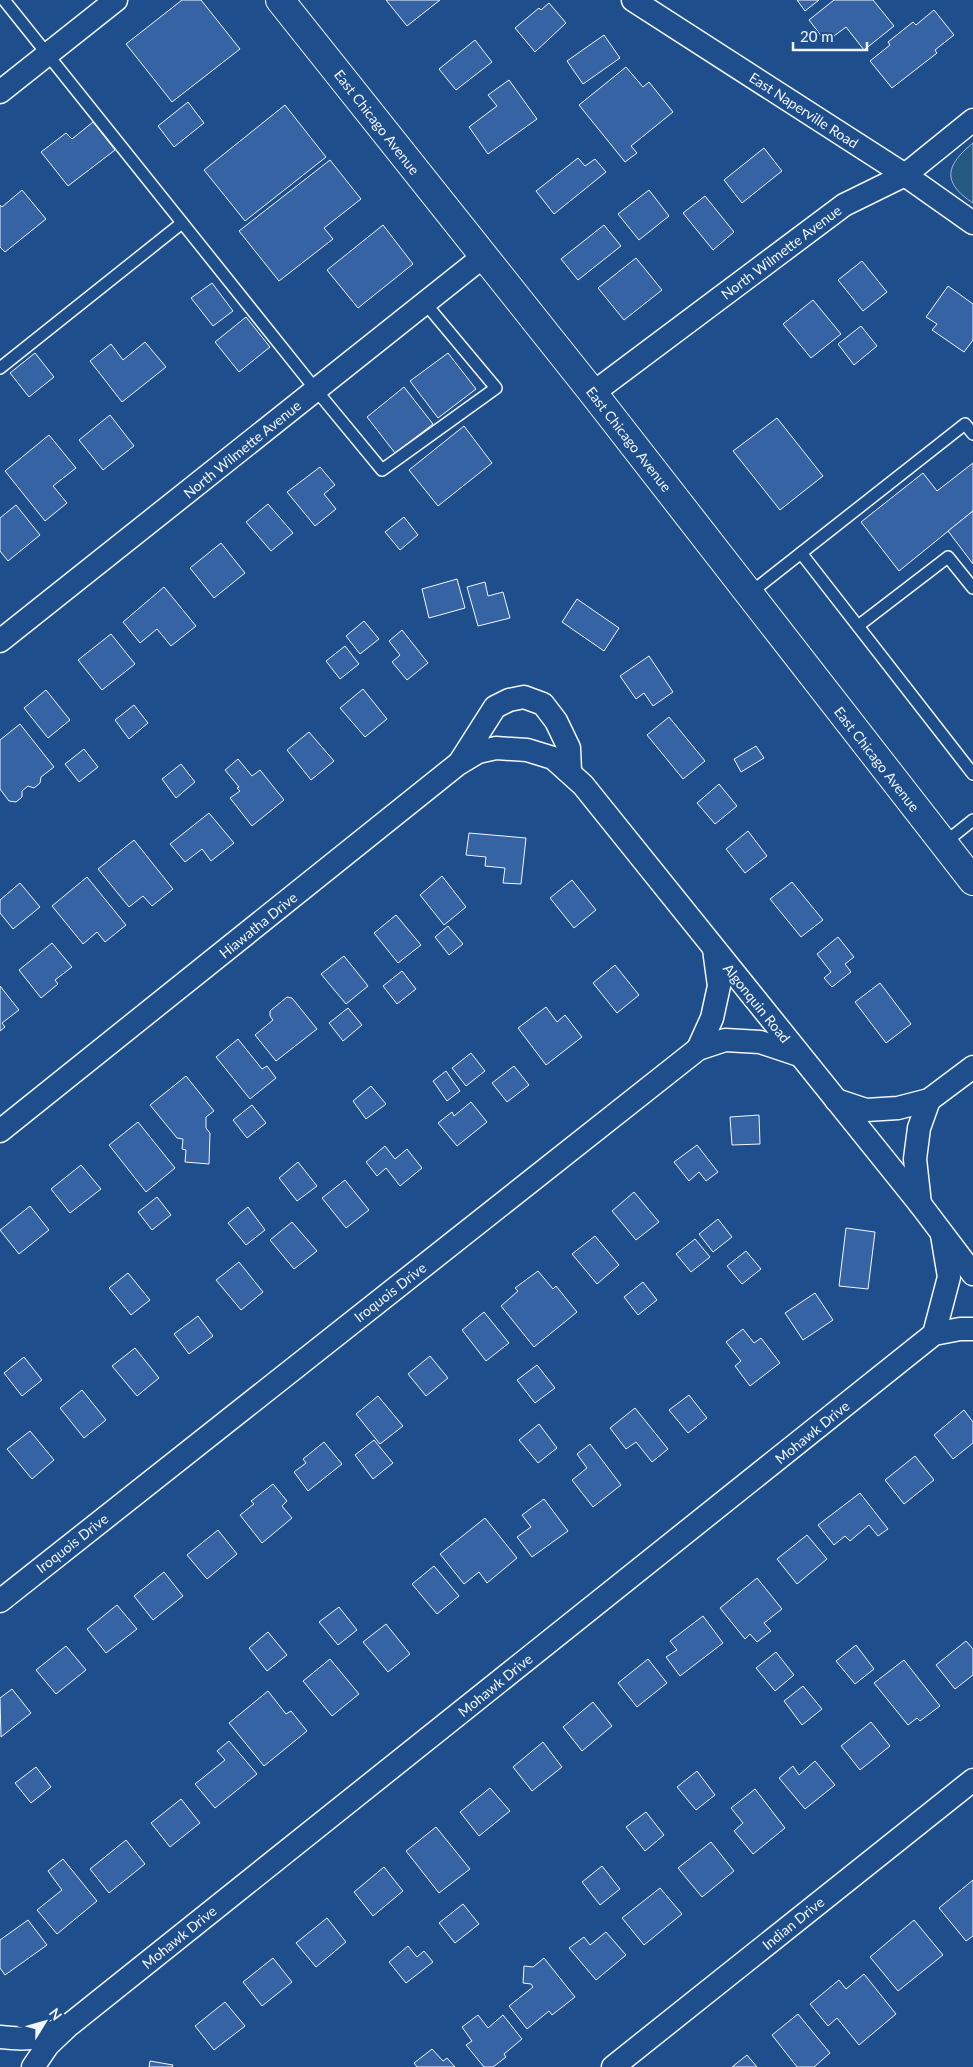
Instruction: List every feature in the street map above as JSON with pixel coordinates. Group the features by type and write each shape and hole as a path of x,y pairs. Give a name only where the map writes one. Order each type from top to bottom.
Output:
{"main road":[{"name":"East Chicago Avenue","path":"280,0 594,393 973,881"}],"street":[{"path":"0,92 116,0"},
{"name":"East Naperville Road","path":"633,0 905,176 973,223"},
{"name":"North Wilmette Avenue","path":"594,393 844,205 905,176 973,120"},
{"name":"North Wilmette Avenue","path":"0,642 484,256"},
{"path":"458,764 495,707 509,700 524,697 542,704 556,721 569,748 570,771"},
{"name":"Hiawatha Drive","path":"0,1131 458,764 478,752 496,748 527,750"},
{"name":"Algonquin Road","path":"527,750 553,758 570,771 583,785 920,1204 973,1274"},
{"path":"698,1049 712,1018 719,986 714,949"},
{"name":"Iroquois Drive","path":"0,1600 698,1049 725,1040 760,1042 799,1055"},
{"path":"836,1100 866,1110 898,1108 929,1100 973,1066"},
{"path":"920,1204 915,1159 919,1128 929,1100"},
{"path":"934,1334 949,1276 942,1233"},
{"name":"Mohawk Drive","path":"33,2067 48,2045 68,2026 934,1334 960,1329 973,1329"},
{"name":"Indian Drive","path":"613,2067 973,1780"},
{"path":"0,2036 16,2039 43,2037 68,2026"}],"lane":[{"path":"4,0 382,470 496,388 425,303"},
{"path":"0,368 182,223"},
{"path":"749,594 965,424 973,434"},
{"path":"801,553 973,774"},
{"path":"858,626 948,557 973,588"},
{"path":"943,844 973,820"}],"shaded area":[{"path":"973,143 973,203 956,188 952,181 951,173 957,159"}],"building":[{"path":"182,0 201,0 240,49 172,102 126,44"},
{"path":"386,0 440,0 407,26"},
{"path":"797,0 819,0 805,11"},
{"path":"834,0 873,0 894,26 864,50 846,27 826,42 809,20"},
{"path":"549,3 566,23 535,52 515,28 539,8 541,10"},
{"path":"934,10 954,35 935,50 937,53 892,88 870,61 890,45 888,42 913,22 916,25"},
{"path":"604,35 620,58 583,84 567,61"},
{"path":"475,40 492,62 456,90 439,69"},
{"path":"626,67 643,87 649,82 673,112 631,146 637,153 625,162 579,105"},
{"path":"509,80 537,119 488,154 469,127 497,106 488,95"},
{"path":"188,102 204,123 174,147 158,126"},
{"path":"285,105 326,157 245,221 204,170"},
{"path":"93,122 115,150 68,186 41,152 66,133 72,139"},
{"path":"764,148 782,171 742,203 724,180"},
{"path":"578,158 585,166 595,159 606,172 554,214 536,191"},
{"path":"330,160 361,199 324,228 333,239 279,281 239,231"},
{"path":"22,190 46,219 5,252 0,247 0,205 2,207"},
{"path":"649,190 669,216 639,240 618,214"},
{"path":"705,196 734,232 713,250 683,213"},
{"path":"383,225 413,264 358,308 327,270"},
{"path":"604,225 621,246 578,280 561,259"},
{"path":"636,258 662,290 624,320 598,288"},
{"path":"862,261 887,292 863,311 838,280"},
{"path":"212,283 233,311 213,326 191,298"},
{"path":"948,286 973,304 973,340 964,352 932,330 937,324 926,317"},
{"path":"813,300 841,334 811,358 783,324"},
{"path":"246,317 270,347 239,372 215,342"},
{"path":"861,326 877,346 854,365 838,344"},
{"path":"145,342 166,367 122,402 90,361 111,344 123,360"},
{"path":"35,353 54,377 29,397 10,373"},
{"path":"448,353 476,389 438,418 410,381"},
{"path":"404,387 433,424 395,453 367,417"},
{"path":"110,415 134,446 103,470 79,440"},
{"path":"777,418 823,476 780,510 733,451"},
{"path":"464,426 492,463 438,506 409,470"},
{"path":"49,435 76,468 53,486 67,503 45,521 5,471"},
{"path":"973,463 973,511 899,571 861,522 923,473 937,491"},
{"path":"320,467 335,485 324,494 336,509 315,526 287,492"},
{"path":"268,504 293,533 271,551 246,522"},
{"path":"16,505 40,535 8,561 0,551 0,518"},
{"path":"973,511 973,564 948,531"},
{"path":"404,517 418,535 400,550 385,532"},
{"path":"221,543 245,573 214,598 190,568"},
{"path":"457,579 465,608 429,618 422,589"},
{"path":"485,582 488,596 503,592 510,618 478,626 467,587"},
{"path":"164,587 196,626 171,646 157,629 140,643 123,622"},
{"path":"577,599 619,628 604,651 562,622"},
{"path":"364,621 379,639 360,654 346,636"},
{"path":"402,630 428,663 407,680 392,662 400,655 389,641"},
{"path":"111,634 135,664 102,690 78,660"},
{"path":"345,646 359,664 340,679 326,661"},
{"path":"649,656 673,692 653,706 644,693 636,699 620,676"},
{"path":"363,689 387,719 365,737 340,708"},
{"path":"46,690 70,720 48,738 24,708"},
{"path":"134,705 148,723 129,739 115,720"},
{"path":"669,717 705,761 683,779 647,735"},
{"path":"20,724 54,767 41,777 40,783 34,788 28,786 22,791 22,797 16,802 9,801 0,789 0,740"},
{"path":"309,732 334,761 311,780 287,750"},
{"path":"756,746 764,758 741,772 734,759"},
{"path":"84,749 98,767 79,782 65,764"},
{"path":"238,759 252,776 260,770 284,800 252,826 230,798 240,791 237,788 239,787 225,770"},
{"path":"181,764 195,782 176,798 162,779"},
{"path":"719,784 737,806 715,824 697,803"},
{"path":"209,813 234,843 211,861 202,849 185,862 170,844"},
{"path":"748,831 767,856 745,873 726,849"},
{"path":"469,833 526,838 521,884 503,883 505,868 485,866 486,857 466,855"},
{"path":"134,840 173,889 152,906 143,896 129,907 98,869"},
{"path":"442,876 466,907 444,925 420,895"},
{"path":"87,877 126,925 105,942 97,932 83,944 52,906"},
{"path":"572,880 596,910 574,928 550,898"},
{"path":"792,882 823,920 801,937 770,899"},
{"path":"20,883 40,907 13,929 0,913 0,900"},
{"path":"396,915 421,945 398,963 374,933"},
{"path":"448,926 463,944 449,955 435,937"},
{"path":"838,937 854,957 845,964 851,972 832,987 824,978 831,972 817,954"},
{"path":"52,943 72,967 55,980 58,984 41,998 19,970"},
{"path":"344,956 368,986 346,1004 321,974"},
{"path":"615,965 639,995 617,1013 593,983"},
{"path":"402,971 416,989 397,1004 383,986"},
{"path":"880,983 911,1024 886,1043 855,1002"},
{"path":"0,986 19,1010 2,1023 5,1027 0,1031"},
{"path":"287,997 292,998 317,1029 276,1061 255,1035 273,1020 270,1016 270,1011"},
{"path":"546,1007 557,1022 565,1015 582,1037 546,1065 518,1028"},
{"path":"348,1008 362,1025 343,1041 329,1023"},
{"path":"238,1039 262,1069 267,1066 276,1078 250,1099 216,1057"},
{"path":"471,1053 485,1071 466,1086 452,1068"},
{"path":"514,1066 529,1085 507,1102 492,1083"},
{"path":"446,1071 460,1091 447,1101 433,1081"},
{"path":"186,1076 214,1111 206,1117 206,1128 210,1133 209,1164 185,1162 186,1150 182,1149 183,1139 177,1138 150,1105"},
{"path":"371,1086 386,1104 366,1119 353,1101"},
{"path":"471,1102 487,1122 457,1146 438,1123 452,1112 454,1116"},
{"path":"252,1105 266,1123 247,1138 233,1120"},
{"path":"759,1115 760,1144 732,1145 730,1117"},
{"path":"138,1122 175,1168 146,1192 109,1145"},
{"path":"697,1145 718,1172 706,1181 699,1172 689,1181 674,1162"},
{"path":"385,1146 395,1159 407,1149 422,1168 400,1186 386,1168 377,1176 366,1162"},
{"path":"298,1162 317,1186 297,1201 279,1178"},
{"path":"81,1165 101,1189 70,1213 51,1189"},
{"path":"345,1180 369,1210 346,1228 322,1198"},
{"path":"634,1192 659,1222 636,1240 612,1211"},
{"path":"157,1197 171,1215 152,1230 138,1212"},
{"path":"30,1206 49,1230 19,1254 0,1230"},
{"path":"248,1207 265,1230 246,1245 228,1223"},
{"path":"718,1219 732,1237 713,1252 699,1234"},
{"path":"292,1222 317,1251 294,1269 270,1240"},
{"path":"846,1228 875,1232 868,1289 839,1286"},
{"path":"595,1236 619,1265 597,1284 572,1254"},
{"path":"695,1239 710,1257 691,1272 676,1254"},
{"path":"746,1251 761,1269 742,1284 727,1266"},
{"path":"239,1262 263,1292 241,1310 216,1280"},
{"path":"538,1271 553,1289 556,1286 577,1312 534,1347 501,1306 518,1291 515,1288"},
{"path":"128,1273 150,1300 131,1315 109,1288"},
{"path":"643,1282 657,1300 638,1315 624,1297"},
{"path":"815,1293 833,1320 803,1340 785,1313"},
{"path":"484,1312 509,1343 486,1361 462,1330"},
{"path":"198,1316 213,1336 189,1354 174,1334"},
{"path":"743,1329 754,1343 761,1338 780,1363 750,1386 735,1366 741,1361 726,1342"},
{"path":"135,1348 159,1378 137,1396 112,1366"},
{"path":"430,1356 448,1378 426,1396 408,1374"},
{"path":"24,1357 42,1380 22,1396 4,1373"},
{"path":"537,1365 555,1388 535,1403 517,1380"},
{"path":"82,1390 106,1420 84,1438 60,1408"},
{"path":"689,1395 707,1418 688,1433 669,1410"},
{"path":"378,1396 403,1426 380,1444 356,1414"},
{"path":"635,1408 668,1449 652,1462 636,1442 626,1449 610,1428"},
{"path":"964,1410 973,1422 973,1443 953,1459 934,1435"},
{"path":"539,1424 557,1448 538,1463 519,1440"},
{"path":"30,1431 54,1460 32,1479 7,1449"},
{"path":"374,1440 393,1463 373,1479 355,1455"},
{"path":"324,1442 342,1464 308,1491 294,1472 306,1463 303,1459"},
{"path":"590,1444 621,1485 593,1507 572,1480 587,1468 577,1454"},
{"path":"915,1456 934,1480 904,1504 885,1480"},
{"path":"273,1484 287,1501 282,1506 292,1518 262,1543 240,1515 254,1504 251,1501"},
{"path":"860,1493 888,1529 878,1536 869,1525 850,1541 845,1536 834,1545 818,1525"},
{"path":"544,1499 568,1531 532,1557 517,1537 531,1527 522,1515"},
{"path":"485,1518 517,1558 487,1583 479,1572 464,1584 440,1554"},
{"path":"218,1530 237,1554 207,1579 187,1555"},
{"path":"807,1535 827,1559 797,1584 777,1559"},
{"path":"434,1566 459,1596 437,1614 412,1584"},
{"path":"164,1572 183,1596 153,1620 134,1596"},
{"path":"757,1578 782,1609 764,1623 771,1631 757,1642 750,1634 745,1639 720,1608"},
{"path":"117,1605 137,1629 106,1653 87,1629"},
{"path":"339,1607 357,1630 338,1645 319,1622"},
{"path":"703,1616 723,1643 680,1676 666,1657 677,1650 670,1641"},
{"path":"386,1624 410,1654 388,1672 363,1642"},
{"path":"268,1632 287,1655 267,1671 249,1648"},
{"path":"966,1641 973,1649 973,1675 955,1689 936,1665"},
{"path":"856,1645 874,1669 855,1684 836,1661"},
{"path":"66,1646 86,1670 56,1694 36,1670"},
{"path":"776,1652 794,1675 775,1691 756,1668"},
{"path":"330,1659 359,1694 332,1716 303,1681"},
{"path":"648,1659 667,1683 637,1707 618,1683"},
{"path":"904,1660 940,1706 920,1721 917,1718 908,1725 874,1683"},
{"path":"803,1686 822,1709 802,1725 784,1701"},
{"path":"12,1689 31,1713 1,1737 0,1698"},
{"path":"268,1691 286,1714 291,1711 307,1731 264,1766 229,1723"},
{"path":"593,1702 612,1726 582,1751 563,1727"},
{"path":"871,1722 890,1746 860,1770 841,1746"},
{"path":"229,1741 257,1774 215,1808 195,1784 225,1760 217,1751"},
{"path":"543,1742 562,1767 532,1791 513,1767"},
{"path":"815,1761 835,1785 805,1809 779,1778 793,1766 799,1775"},
{"path":"36,1767 51,1787 31,1803 15,1783"},
{"path":"697,1771 715,1795 696,1810 677,1787"},
{"path":"490,1788 510,1811 479,1836 460,1812"},
{"path":"755,1789 785,1828 753,1854 734,1831 743,1823 731,1808"},
{"path":"181,1799 200,1823 170,1847 151,1823"},
{"path":"646,1812 664,1835 645,1851 626,1827"},
{"path":"436,1827 470,1869 439,1893 406,1851"},
{"path":"126,1840 145,1864 109,1893 90,1869"},
{"path":"711,1842 734,1871 702,1897 678,1868"},
{"path":"63,1859 97,1901 57,1934 37,1910 62,1890 48,1871"},
{"path":"602,1866 620,1889 600,1905 582,1882"},
{"path":"384,1867 403,1891 373,1916 354,1892"},
{"path":"973,1880 973,1936 966,1941 939,1908"},
{"path":"660,1888 682,1914 644,1945 622,1918"},
{"path":"463,1904 479,1924 455,1943 439,1923"},
{"path":"327,1918 346,1942 316,1967 296,1943"},
{"path":"28,1920 47,1945 5,1975 0,1968 0,1940"},
{"path":"914,1920 943,1955 898,1991 870,1957"},
{"path":"606,1932 626,1955 596,1980 569,1948 584,1937 590,1945"},
{"path":"408,1946 417,1957 424,1951 433,1962 406,1983 389,1962"},
{"path":"273,1958 292,1982 262,2006 243,1982"},
{"path":"544,1958 575,1997 552,2015 549,2011 527,2029 509,2006 533,1987 531,1984 523,1983 524,1966 533,1967"},
{"path":"864,1974 896,2014 859,2045 837,2018 828,2026 810,2004 839,1980 846,1989"},
{"path":"225,2002 245,2026 214,2050 195,2026"},
{"path":"798,2014 830,2053 814,2067 797,2067 772,2035"},
{"path":"478,2015 488,2028 503,2015 522,2039 504,2054 506,2057 493,2067 484,2067 466,2045 472,2041 462,2027"},
{"path":"432,2049 443,2061 447,2058 455,2067 417,2067 414,2063"},
{"path":"747,2055 757,2067 732,2067"},
{"path":"150,2061 173,2065 172,2067 149,2067"}]}
